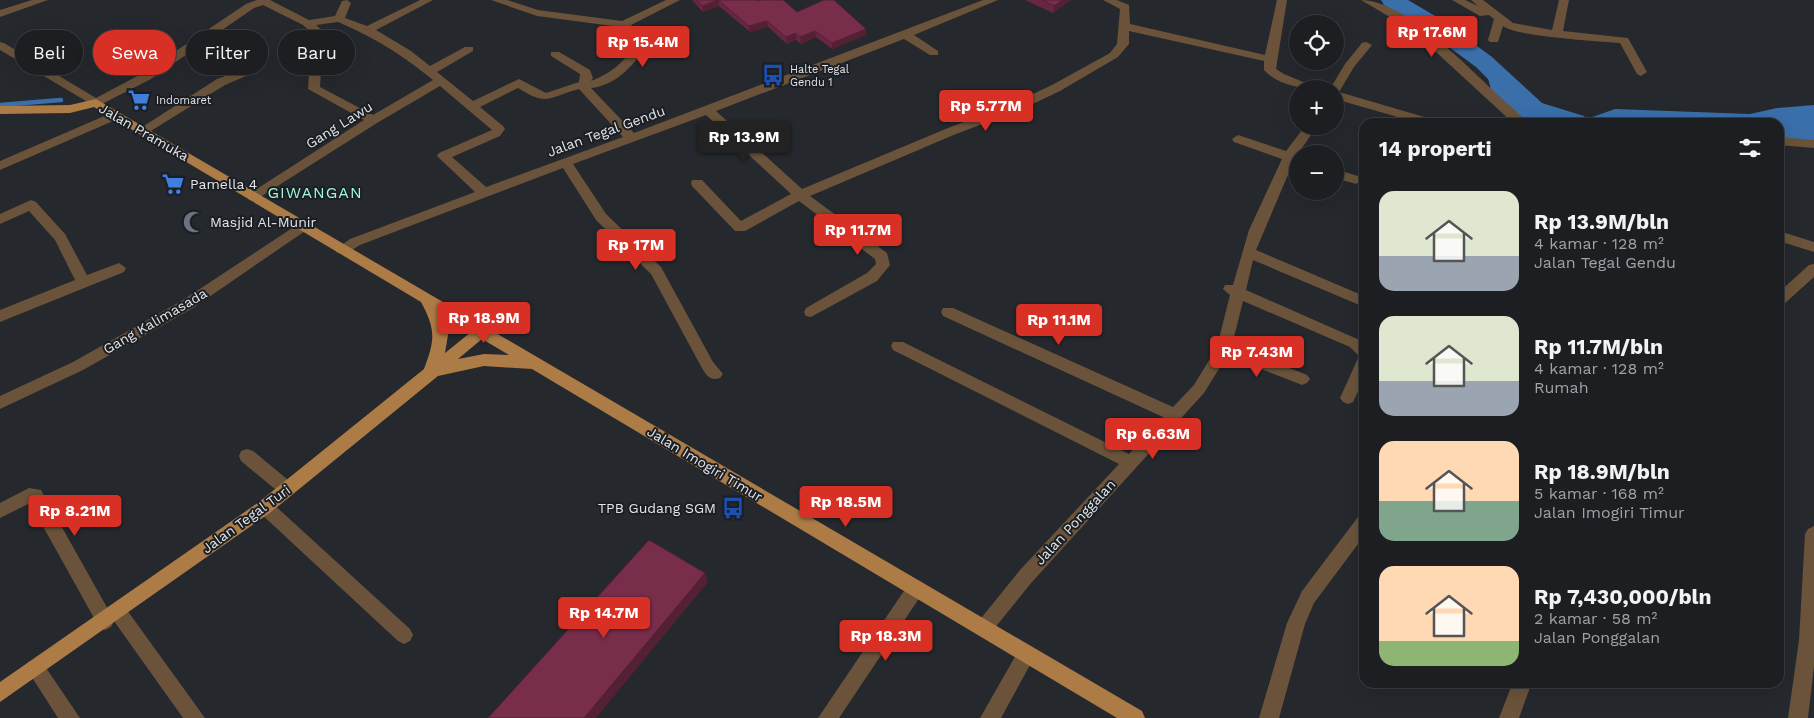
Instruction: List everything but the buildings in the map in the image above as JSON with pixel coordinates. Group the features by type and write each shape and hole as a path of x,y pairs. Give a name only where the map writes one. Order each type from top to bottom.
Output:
{"main road":[{"name":"Jalan Pramuka","path":"0,110 70,109 96,103 482,331"},
{"path":"426,299 442,327 440,348 431,373"},
{"name":"Jalan Imogiri Timur","path":"482,331 1135,718"},
{"name":"Jalan Tegal Turi","path":"0,693 265,507 482,331"},
{"path":"431,373 471,360 503,359 540,366"}],"street":[{"path":"0,14 43,0"},
{"path":"366,31 428,0"},
{"path":"473,106 519,83 536,94 546,97 575,86 582,86 611,76 631,61 636,54 639,40 636,34 622,24 536,13 513,2 496,0"},
{"path":"622,24 675,0"},
{"name":"Jalan Tegal Gendu","path":"342,250 355,242 483,192 906,35 993,0"},
{"path":"697,183 740,228 800,195 952,131 1018,106 1056,88 1114,55 1123,44 1126,6 1108,0"},
{"path":"1282,0 1270,59 1273,74 1289,80"},
{"path":"1366,0 1383,7 1441,49 1514,118"},
{"path":"1457,0 1510,26 1557,34 1624,40 1640,72"},
{"path":"1476,0 1510,26"},
{"path":"1557,34 1564,0"},
{"path":"0,45 96,103 147,76 255,4 264,1 307,23 323,37 304,49 315,72 312,83 314,89 373,120"},
{"path":"339,19 346,3"},
{"path":"307,23 339,19 386,40 431,71 499,129 499,131 443,156 483,192"},
{"path":"1494,40 1498,21"},
{"path":"1123,26 1270,59"},
{"path":"906,35 934,53"},
{"path":"1341,80 1349,66 1366,45"},
{"path":"431,71 469,49"},
{"path":"555,54 586,72 586,78 582,86"},
{"path":"142,131 221,82 239,75"},
{"name":"Gang Lawu","path":"254,197 373,120 442,80"},
{"path":"582,86 631,138"},
{"path":"1344,98 1413,118"},
{"path":"707,109 800,195 879,254 884,261 881,269 872,277 811,312"},
{"path":"0,166 116,115"},
{"path":"1238,139 1289,158"},
{"path":"1784,141 1814,144"},
{"path":"565,162 601,217 656,271 708,366 715,374"},
{"name":"Jalan Ponggalan","path":"984,628 1026,576 1199,389 1224,348 1233,290 1248,252 1289,167"},
{"path":"1344,176 1356,180"},
{"path":"0,218 31,205 60,236 83,281"},
{"name":"Gang Kalimasada","path":"0,403 78,366 188,304 304,226"},
{"path":"1784,238 1814,247"},
{"path":"1248,252 1359,300"},
{"path":"0,316 119,268"},
{"path":"1784,296 1814,269"},
{"path":"1233,290 1355,343 1359,347"},
{"path":"948,312 1175,415"},
{"path":"898,346 1130,462"},
{"path":"1224,348 1302,379"},
{"path":"1348,398 1359,372"},
{"path":"247,456 287,489"},
{"path":"0,511 29,495 35,495 112,616 195,718"},
{"path":"265,507 404,635"},
{"path":"1269,718 1296,623 1308,597 1359,529"},
{"path":"1798,718 1808,640 1814,534"},
{"path":"828,718 916,588"},
{"path":"990,718 1027,654"},
{"path":"35,668 70,718"},
{"path":"1509,718 1521,688"}],"water":[{"path":"1484,62 1531,102 1567,118 1524,118 1503,106 1492,94"},
{"path":"1814,105 1814,141 1784,139 1784,118 1590,118 1615,109 1750,114 1777,108"}],"waterway":[{"path":"1392,0 1434,25 1484,62 1533,109 1562,118"},
{"path":"0,105 61,100"}],"place":[{"name":"Halte Tegal Gendu 1","path":"773,75"},
{"name":"Indomaret","path":"139,100"},
{"name":"Pamella 4","path":"173,184"},
{"name":"Masjid Al-Munir","path":"194,222"},
{"name":"TPB Gudang SGM","path":"733,508"}],"district":[{"name":"GIWANGAN","path":"315,192"}]}
